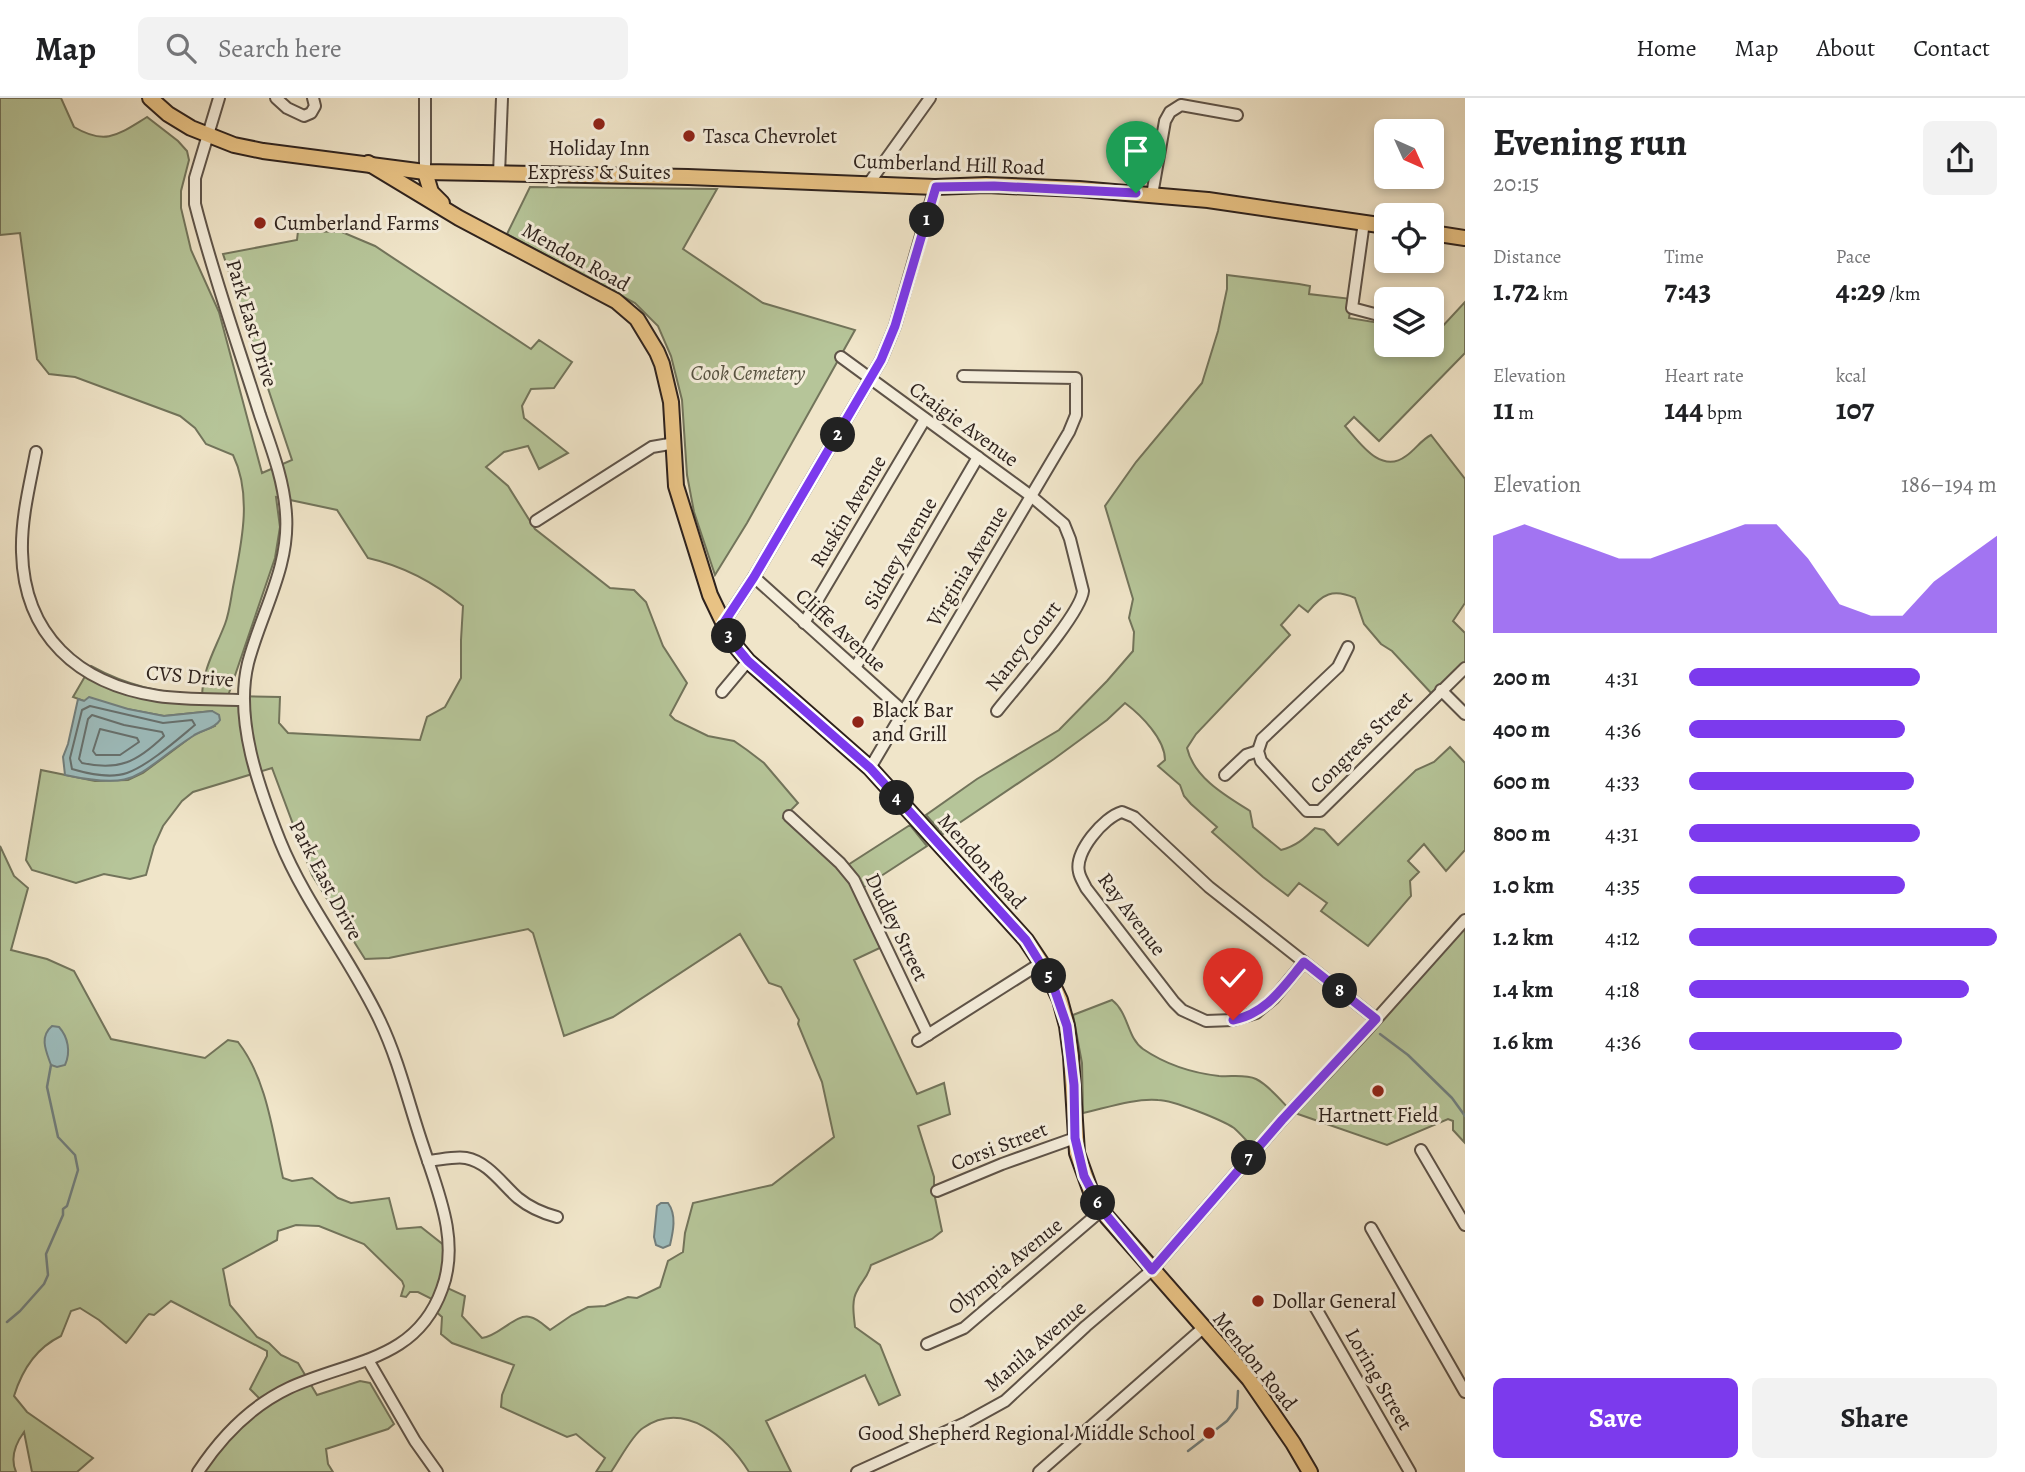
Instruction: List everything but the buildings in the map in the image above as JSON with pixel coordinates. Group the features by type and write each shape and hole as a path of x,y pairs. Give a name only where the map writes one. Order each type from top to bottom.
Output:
{"main road":[{"path":"150,98 180,122 207,136 250,149 423,167 421,189 424,197"},
{"name":"Mendon Road","path":"368,163 459,218 616,301 637,319 657,352 666,376 675,443 676,486 710,595 733,643 748,661 870,768 1026,940 1060,1000 1067,1026 1073,1075 1075,1138 1084,1176 1102,1210 1249,1379 1310,1472"},
{"name":"Cumberland Hill Road","path":"423,167 499,174 936,187 994,186 1152,195 1208,200 1374,224"},
{"name":"Mendon Road","path":"423,167 431,192 459,218"},
{"path":"1444,235 1465,238"}],"street":[{"name":"Park East Drive","path":"198,1472 227,1434 261,1405 288,1389 368,1360 396,1347 413,1335 431,1314 443,1288 449,1260 444,1210 394,1056 380,1021 280,841 248,743 243,700 248,663 283,558 286,511 278,470 194,195 197,171 219,98"},
{"path":"276,98 287,108 304,116 311,113 315,106 313,98"},
{"path":"423,167 425,98"},
{"path":"499,174 502,98"},
{"path":"869,183 930,98"},
{"path":"1152,195 1165,121 1170,113 1181,106 1237,115"},
{"path":"723,624 754,577 871,379 895,326 936,187"},
{"path":"1364,222 1352,308 1374,314"},
{"name":"Craigie Avenue","path":"841,357 1031,496"},
{"name":"Virginia Avenue","path":"870,768 1074,422 1077,404 1076,378 963,376"},
{"name":"Ruskin Avenue","path":"804,622 925,419"},
{"path":"536,521 652,447 675,443"},
{"name":"CVS Drive","path":"36,452 24,521 22,561 29,603 51,641 88,671 134,691 172,698 243,700"},
{"name":"Sidney Avenue","path":"855,668 978,457"},
{"name":"Nancy Court","path":"997,711 1072,616 1082,598 1083,591 1066,527 1031,496"},
{"name":"Cliffe Avenue","path":"754,577 904,711"},
{"path":"1225,775 1246,755 1258,751 1262,739 1338,667 1348,647"},
{"path":"722,692 748,661"},
{"name":"Congress Street","path":"1258,751 1261,761 1307,811 1320,811 1465,668"},
{"path":"1441,690 1465,714"},
{"name":"Ray Avenue","path":"1304,962 1274,998 1246,1018 1206,1020 1189,1014 1174,1002 1086,888 1078,872 1083,851 1113,815 1122,812 1130,814 1200,880 1304,962 1376,1019"},
{"name":"Dudley Street","path":"789,816 840,863 854,880 923,1038 1041,963"},
{"name":"Manila Avenue","path":"857,1472 967,1422 1005,1401 1086,1326 1152,1270 1282,1120 1465,920"},
{"name":"Corsi Street","path":"937,1191 1075,1138"},
{"path":"1421,1150 1465,1225"},
{"path":"428,1161 462,1157 475,1160 524,1202 539,1212 557,1217"},
{"name":"Olympia Avenue","path":"926,1344 964,1328 1102,1210"},
{"path":"1371,1228 1465,1392"},
{"name":"Loring Street","path":"1314,1305 1410,1472"},
{"path":"1040,1472 1203,1328"},
{"path":"368,1360 415,1441 437,1472"}],"green space":[{"path":"0,98 61,98 74,127 95,136 112,136 147,117 178,141 187,151 189,160 181,191 181,208 191,250 219,312 262,473 292,460 223,254 297,240 298,231 342,232 375,246 531,349 539,340 572,362 554,388 531,389 522,406 524,418 568,453 539,469 528,446 504,452 486,467 508,486 535,529 610,588 634,590 646,602 663,646 687,683 670,715 708,736 734,741 764,763 798,803 783,818 840,870 910,825 927,846 855,893 884,946 854,960 917,1094 944,1083 950,1114 918,1126 934,1177 934,1193 942,1231 932,1239 871,1265 854,1299 855,1327 880,1345 900,1395 879,1405 865,1375 766,1421 791,1472 749,1472 717,1435 689,1420 674,1418 658,1420 643,1428 630,1442 611,1472 596,1472 605,1458 576,1434 567,1437 501,1407 502,1395 514,1365 452,1343 441,1334 442,1317 434,1310 434,1300 418,1292 410,1292 406,1297 401,1296 404,1286 402,1281 364,1244 319,1226 296,1225 278,1231 277,1240 223,1269 230,1305 257,1337 269,1343 281,1355 298,1363 317,1395 360,1381 370,1383 394,1424 388,1429 326,1449 328,1464 333,1472 200,1472 260,1399 250,1389 267,1351 171,1301 154,1315 149,1314 126,1343 80,1308 71,1311 61,1336 44,1347 31,1361 14,1396 27,1412 93,1458 77,1472 32,1472 24,1432 15,1451 16,1472 0,1472 0,846 14,876 28,888 11,950 47,959 74,971 111,1039 205,1058 228,1040 238,1042 256,1073 262,1090 283,1178 292,1181 312,1178 338,1198 351,1203 389,1198 397,1229 421,1227 450,1250 445,1287 465,1296 462,1316 482,1338 525,1317 535,1319 550,1330 588,1307 605,1306 628,1297 637,1298 660,1287 668,1261 683,1252 693,1203 772,1185 834,1137 822,1082 798,1024 799,1020 781,987 769,983 740,934 613,1017 564,1036 533,933 528,929 389,958 365,959 312,875 272,768 193,792 182,801 163,826 146,875 130,879 104,874 76,883 32,870 26,860 41,770 95,781 128,780 143,773 195,734 215,726 212,711 164,716 73,697 91,666 118,679 145,687 202,696 207,668 229,609 242,534 244,502 239,470 233,455 206,444 195,428 180,416 75,377 49,374 37,359 20,233 0,235","holes":["276,497 337,510 368,558 418,576 463,606 461,678 445,707 427,717 420,740 288,733 279,723 280,697 228,696 275,558 280,527"]},
{"name":"Cook Cemetery","path":"530,187 717,189 683,249 763,303 855,330 715,575 694,512 687,475 682,400 671,356 658,326 635,303 507,234"},
{"path":"1227,275 1310,286 1309,294 1352,299 1349,318 1374,322 1374,357 1444,357 1444,325 1465,302 1465,353 1379,441 1354,417 1345,426 1364,448 1388,462 1406,456 1431,435 1465,479 1465,603 1453,621 1465,633 1465,666 1433,695 1364,624 1355,598 1340,593 1328,594 1308,612 1299,605 1281,625 1290,635 1196,734 1187,748 1196,768 1204,777 1250,811 1253,827 1281,850 1300,842 1315,828 1324,830 1338,845 1416,770 1434,762 1450,747 1465,763 1465,850 1446,871 1424,844 1408,861 1419,872 1410,881 1411,896 1368,946 1321,911 1327,903 1299,883 1288,896 1212,832 1217,827 1191,804 1180,785 1158,766 1165,760 1157,736 1125,703 1107,720 1054,759 943,834 926,815 977,779 1059,730 1133,651 1134,632 1129,618 1133,599 1105,506 1136,462 1202,383 1227,289"},
{"path":"1465,918 1464,1142 1453,1130 1453,1121 1448,1119 1387,1145 1292,1112"},
{"path":"1112,1000 1118,1005 1134,1039 1143,1049 1179,1067 1199,1073 1256,1079 1292,1112 1257,1151 1228,1124 1175,1103 1139,1100 1083,1113 1082,1063 1073,1015"}],"water":[{"path":"89,697 164,716 212,711 219,715 220,720 135,776 109,781 65,775 63,757 78,699 84,701"},
{"path":"52,1026 59,1027 68,1045 65,1065 57,1067 51,1065 45,1044 46,1035"},
{"path":"668,1203 673,1218 670,1245 663,1248 656,1245 654,1237 657,1206"}],"waterway":[{"path":"1380,1034 1408,1055 1452,1098 1465,1116"},
{"path":"7,1322 44,1284 48,1275 46,1254 63,1215 63,1209 67,1206 78,1170 75,1155 58,1137 47,1087 51,1065"},
{"path":"1188,1451 1227,1421 1237,1408 1238,1391"}],"place":[{"name":"Holiday Inn Express & Suites","path":"599,124"},
{"name":"Tasca Chevrolet","path":"689,136"},
{"name":"Cumberland Farms","path":"260,223"},
{"name":"Black Bar and Grill","path":"858,722"},
{"name":"Hartnett Field","path":"1378,1091"},
{"name":"Dollar General","path":"1258,1301"},
{"name":"Good Shepherd Regional Middle School","path":"1209,1433"}],"route":[{"path":"1136,193 994,186 936,187 895,326 881,360 754,577 723,624 733,643 748,661 870,768 1026,940 1046,970 1060,1000 1067,1026 1074,1085 1075,1138 1084,1176 1102,1210 1152,1270 1282,1120 1376,1019 1304,962 1265,1006 1246,1018 1233,1020"}]}
